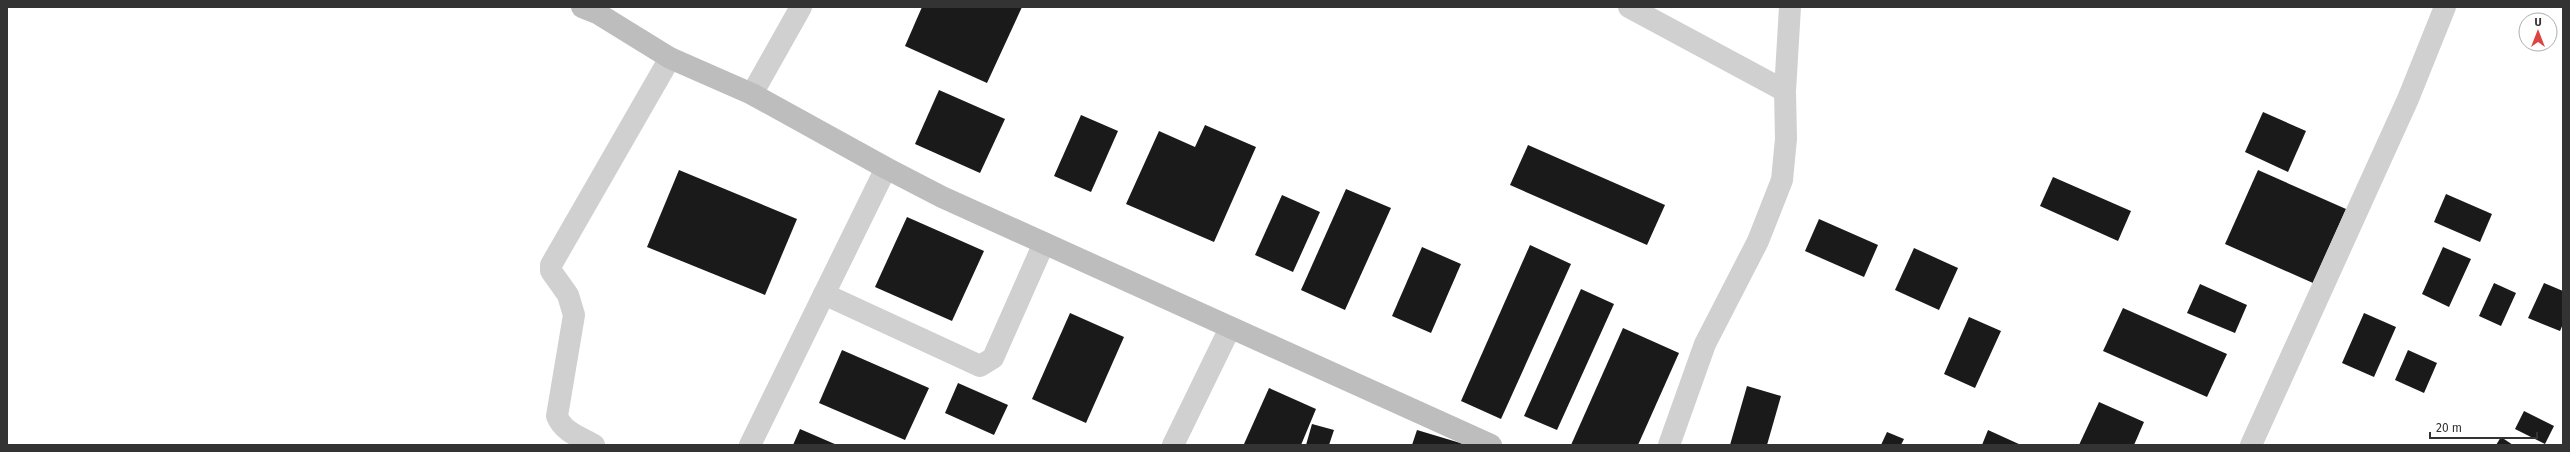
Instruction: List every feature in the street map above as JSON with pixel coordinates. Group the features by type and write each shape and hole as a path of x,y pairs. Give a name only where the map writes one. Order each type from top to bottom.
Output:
{"street":[{"path":"752,94 801,7"},
{"path":"1629,7 1785,90"},
{"path":"1669,445 1704,344 1758,241 1782,180 1786,139 1785,90 1790,7"},
{"path":"2251,445 2408,99 2444,7"},
{"path":"593,9 670,58 752,94 886,168 1044,243 1491,445"},
{"path":"594,445 567,430 560,424 557,416 572,343 574,315 573,304 551,271 552,265 670,58"},
{"path":"750,445 886,168"},
{"path":"824,294 980,366 993,358 1044,243"},
{"path":"1173,445 1230,328"}],"building":[{"path":"922,7 1022,7 987,83 905,46"},
{"path":"939,90 1005,119 980,173 915,144"},
{"path":"2263,112 2306,131 2288,172 2245,152"},
{"path":"1081,115 1118,131 1091,192 1054,176"},
{"path":"1205,125 1256,147 1214,242 1126,204 1159,131 1195,147"},
{"path":"1528,145 1665,205 1647,245 1510,185"},
{"path":"679,170 797,219 765,295 647,247"},
{"path":"2258,170 2346,209 2313,283 2225,244"},
{"path":"2053,177 2131,211 2118,241 2040,206"},
{"path":"1346,189 1391,208 1345,310 1301,290"},
{"path":"2446,194 2492,214 2480,242 2434,222"},
{"path":"1282,195 1320,212 1293,272 1255,255"},
{"path":"907,217 984,251 952,321 875,287"},
{"path":"1819,219 1878,245 1864,277 1805,251"},
{"path":"1530,245 1571,264 1501,419 1461,401"},
{"path":"1422,247 1461,264 1431,333 1392,316"},
{"path":"2443,247 2471,259 2449,307 2422,294"},
{"path":"1914,248 1958,268 1939,310 1895,290"},
{"path":"2494,283 2516,293 2501,326 2479,316"},
{"path":"2544,283 2563,291 2563,324 2560,331 2528,318"},
{"path":"2200,284 2247,305 2235,333 2187,313"},
{"path":"1581,289 1614,304 1557,430 1524,416"},
{"path":"2123,308 2227,354 2207,397 2103,351"},
{"path":"1070,313 1124,337 1086,423 1032,399"},
{"path":"2364,313 2396,327 2374,377 2342,363"},
{"path":"1969,317 2001,331 1975,388 1944,374"},
{"path":"1623,328 1679,353 1638,445 1571,445"},
{"path":"842,350 929,388 905,440 819,403"},
{"path":"2408,350 2437,363 2424,393 2395,380"},
{"path":"958,383 1008,405 994,435 945,413"},
{"path":"1747,386 1781,396 1767,445 1730,445"},
{"path":"1269,388 1316,409 1301,445 1244,444"},
{"path":"2099,402 2144,422 2134,445 2079,445"},
{"path":"2524,411 2554,426 2545,444 2515,429"},
{"path":"1312,424 1334,430 1329,445 1306,445"},
{"path":"800,429 837,445 793,445"},
{"path":"1417,430 1467,445 1412,445"},
{"path":"1988,430 2021,445 1982,445"},
{"path":"1887,432 1904,439 1901,445 1881,445"},
{"path":"2501,437 2513,445 2496,445"}]}
